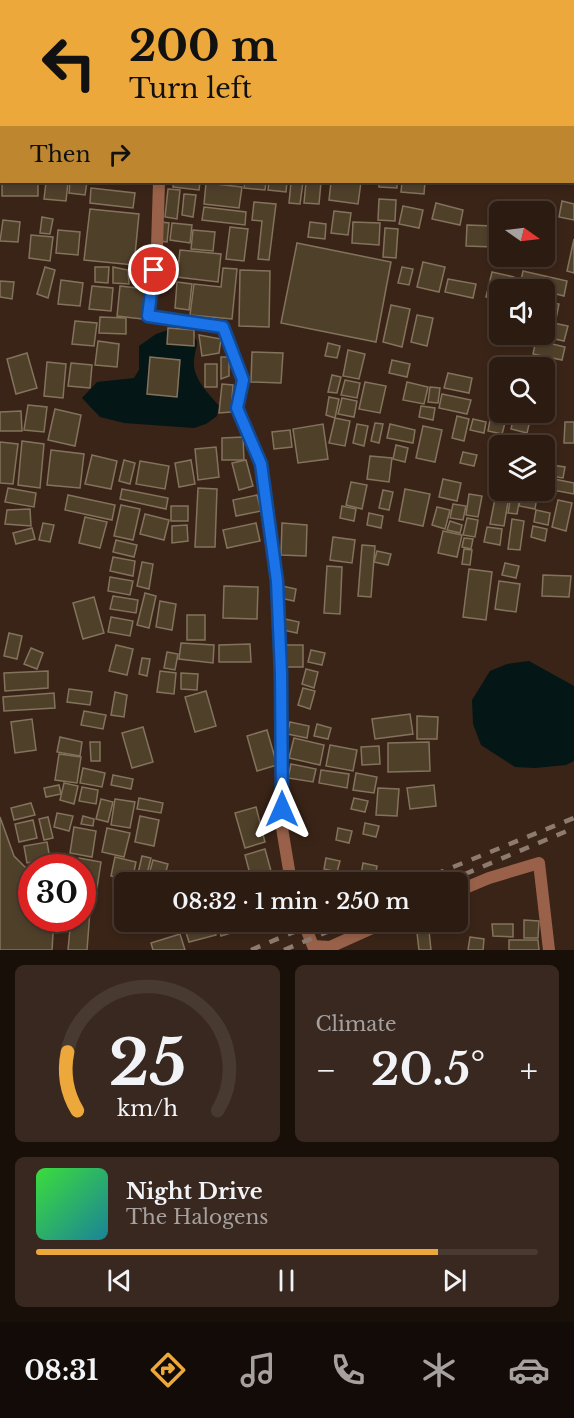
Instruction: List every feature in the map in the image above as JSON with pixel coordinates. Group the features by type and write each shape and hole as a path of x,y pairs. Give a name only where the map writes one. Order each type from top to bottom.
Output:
{"street":[{"path":"159,183 157,247 148,316 223,327 243,380 237,408 261,464 277,581 281,673 282,828 289,872"},
{"path":"468,887 539,863 549,950"},
{"path":"307,932 314,948 330,947 363,932"}],"shaded area":[{"path":"171,329 185,332 196,340 194,364 196,374 203,387 219,406 217,416 206,424 194,428 124,423 100,417 82,398 97,382 134,378 139,370 139,346 156,334"},
{"path":"529,661 574,686 574,761 566,765 515,767 481,745 473,724 472,700 490,671 507,664"}],"building":[{"path":"2,183 38,183 38,196 2,196"},
{"path":"46,183 68,183 66,201 44,199"},
{"path":"70,183 87,183 85,195 69,193"},
{"path":"174,183 200,183 199,190 173,187"},
{"path":"206,183 242,187 239,208 204,204"},
{"path":"245,183 266,183 265,190 244,188"},
{"path":"269,183 287,183 286,192 268,190"},
{"path":"291,183 303,183 300,204 289,203"},
{"path":"306,183 321,183 319,204 304,203"},
{"path":"331,183 361,183 358,204 329,200"},
{"path":"379,183 397,183 397,188 379,187"},
{"path":"402,183 425,183 424,194 401,192"},
{"path":"91,188 135,193 133,208 90,203"},
{"path":"168,189 180,190 177,219 165,217"},
{"path":"184,194 196,195 193,217 182,215"},
{"path":"379,199 396,200 395,221 378,220"},
{"path":"562,201 574,204 574,220 559,217"},
{"path":"254,202 276,204 269,260 258,259 262,221 252,220"},
{"path":"436,203 463,210 460,225 432,219"},
{"path":"403,206 423,210 419,228 399,224"},
{"path":"204,207 246,212 245,225 202,220"},
{"path":"90,209 139,214 134,265 84,260"},
{"path":"334,211 351,213 348,235 331,233"},
{"path":"42,217 53,219 50,234 40,233"},
{"path":"3,220 20,222 18,242 0,241"},
{"path":"161,222 169,223 167,242 159,241"},
{"path":"310,222 326,224 325,239 308,237"},
{"path":"353,222 380,223 379,245 352,243"},
{"path":"172,223 192,225 190,243 170,240"},
{"path":"467,225 489,226 489,247 466,246"},
{"path":"230,227 248,229 244,261 226,259"},
{"path":"385,228 398,229 396,258 383,257"},
{"path":"58,230 80,232 78,255 56,253"},
{"path":"193,230 215,232 213,251 191,249"},
{"path":"31,235 53,237 50,261 29,258"},
{"path":"574,239 574,273 567,271"},
{"path":"297,243 391,262 376,342 281,323"},
{"path":"180,250 221,254 218,282 177,277"},
{"path":"157,258 173,259 170,284 155,283"},
{"path":"423,262 445,267 439,292 417,287"},
{"path":"45,267 55,270 48,298 37,294"},
{"path":"95,267 109,267 108,283 95,282"},
{"path":"113,267 128,270 129,284 113,283"},
{"path":"402,267 413,269 409,285 398,283"},
{"path":"223,268 237,269 232,319 190,315 194,284 221,287"},
{"path":"240,270 270,271 269,327 239,326"},
{"path":"523,271 567,281 564,296 555,294 555,279 521,279"},
{"path":"492,272 514,277 514,279 490,279"},
{"path":"448,279 476,284 473,298 445,292"},
{"path":"61,280 83,283 80,306 58,304"},
{"path":"0,281 14,282 12,299 0,297"},
{"path":"177,282 192,284 189,310 175,308"},
{"path":"92,286 113,288 111,311 89,309"},
{"path":"120,286 146,289 142,319 117,316"},
{"path":"555,303 559,304 555,319"},
{"path":"391,305 410,309 402,347 383,342"},
{"path":"417,315 433,318 427,346 411,342"},
{"path":"100,317 126,318 126,334 99,333"},
{"path":"75,321 97,323 94,346 72,344"},
{"path":"555,323 568,326 564,341 555,339"},
{"path":"168,328 194,330 194,346 167,344"},
{"path":"199,335 221,339 219,353 202,356"},
{"path":"98,341 119,344 117,367 95,365"},
{"path":"328,343 340,346 337,358 325,356"},
{"path":"535,345 565,347 562,360 533,354"},
{"path":"348,350 365,354 359,379 343,376"},
{"path":"252,352 283,353 281,383 251,382"},
{"path":"27,353 37,388 16,394 7,359"},
{"path":"150,357 180,360 177,397 147,394"},
{"path":"221,357 229,357 229,376 221,379"},
{"path":"392,360 410,364 407,377 389,373"},
{"path":"47,362 66,364 63,398 44,396"},
{"path":"71,363 92,365 90,388 68,386"},
{"path":"205,364 217,364 217,387 205,387"},
{"path":"448,373 472,378 469,393 444,388"},
{"path":"332,375 341,377 337,393 328,392"},
{"path":"345,380 360,383 357,398 341,395"},
{"path":"365,382 386,386 380,413 359,409"},
{"path":"407,382 428,387 424,404 403,400"},
{"path":"222,384 233,385 231,412 219,413"},
{"path":"430,387 440,388 438,403 428,402"},
{"path":"442,394 471,400 467,414 439,408"},
{"path":"329,397 339,399 335,418 326,415"},
{"path":"342,398 357,401 354,417 338,414"},
{"path":"28,405 47,407 44,432 24,430"},
{"path":"421,406 435,408 433,420 419,417"},
{"path":"55,409 81,415 75,446 48,440"},
{"path":"21,411 22,431 0,431 0,412"},
{"path":"457,416 469,419 464,441 452,438"},
{"path":"335,418 350,421 345,446 329,443"},
{"path":"473,419 486,422 484,433 470,430"},
{"path":"565,422 574,422 574,443 564,443"},
{"path":"375,423 383,424 379,443 371,441"},
{"path":"489,423 505,423 502,434 488,431"},
{"path":"512,423 529,423 527,433 511,429"},
{"path":"323,424 328,459 298,463 293,429"},
{"path":"357,424 368,426 364,446 353,443"},
{"path":"390,424 415,430 413,443 387,438"},
{"path":"423,426 442,430 435,462 416,458"},
{"path":"290,430 292,447 274,449 272,432"},
{"path":"243,437 244,460 222,460 222,438"},
{"path":"22,441 44,444 40,488 18,485"},
{"path":"0,442 18,444 13,484 0,483"},
{"path":"396,445 408,448 405,462 393,459"},
{"path":"216,447 219,477 198,480 195,449"},
{"path":"51,450 84,454 80,488 47,485"},
{"path":"463,452 477,455 474,466 460,463"},
{"path":"92,455 117,461 111,489 85,484"},
{"path":"370,456 392,458 389,482 367,479"},
{"path":"124,460 135,463 130,484 119,481"},
{"path":"191,460 195,484 179,487 175,463"},
{"path":"246,460 253,486 239,490 232,463"},
{"path":"140,461 169,466 165,489 136,484"},
{"path":"555,466 565,467 563,478 555,477"},
{"path":"443,479 461,483 457,501 439,497"},
{"path":"555,479 574,483 574,494 555,490"},
{"path":"351,482 367,485 362,509 346,505"},
{"path":"8,488 36,493 34,507 5,502"},
{"path":"198,488 217,489 215,547 195,547"},
{"path":"122,489 168,498 166,509 120,499"},
{"path":"405,489 430,494 423,526 399,521"},
{"path":"383,490 393,492 389,510 379,508"},
{"path":"469,494 482,496 478,517 466,515"},
{"path":"68,495 115,505 112,520 65,510"},
{"path":"257,495 261,511 236,516 233,500"},
{"path":"558,500 572,503 566,531 552,527"},
{"path":"494,501 508,501 504,526 490,524"},
{"path":"510,501 519,501 517,514 508,513"},
{"path":"520,501 536,501 535,509 519,506"},
{"path":"453,504 466,506 463,520 450,518"},
{"path":"121,505 140,509 133,540 114,536"},
{"path":"171,506 188,506 188,521 171,521"},
{"path":"342,506 356,509 354,521 340,518"},
{"path":"437,507 450,510 445,529 432,525"},
{"path":"30,509 31,526 5,524 7,510"},
{"path":"536,510 550,513 548,525 534,522"},
{"path":"369,513 383,516 381,528 367,525"},
{"path":"145,514 169,520 164,540 140,534"},
{"path":"85,517 107,522 100,548 79,543"},
{"path":"467,518 478,520 475,537 463,535"},
{"path":"512,519 524,521 520,550 508,549"},
{"path":"450,521 462,525 460,533 447,530"},
{"path":"43,523 54,525 50,542 39,540"},
{"path":"256,523 260,541 227,548 223,530"},
{"path":"282,523 307,525 306,556 281,555"},
{"path":"187,525 188,541 172,543 172,526"},
{"path":"533,526 547,529 545,541 531,537"},
{"path":"487,527 502,529 500,545 484,542"},
{"path":"32,528 35,539 16,544 13,533"},
{"path":"443,531 462,535 457,557 438,553"},
{"path":"333,537 355,540 352,563 330,560"},
{"path":"464,538 473,539 471,549 462,547"},
{"path":"116,540 137,545 134,557 113,552"},
{"path":"362,545 375,546 371,597 358,596"},
{"path":"464,549 472,550 470,565 462,564"},
{"path":"377,551 391,554 388,565 374,562"},
{"path":"113,557 135,561 133,576 110,571"},
{"path":"142,562 153,564 149,589 137,586"},
{"path":"505,563 519,566 516,578 502,575"},
{"path":"327,566 342,567 340,614 324,613"},
{"path":"469,569 492,572 486,620 463,617"},
{"path":"543,575 571,576 569,597 542,596"},
{"path":"110,577 133,581 130,595 108,591"},
{"path":"499,581 520,584 516,612 495,609"},
{"path":"224,586 258,587 257,619 223,618"},
{"path":"282,586 296,589 294,601 280,598"},
{"path":"145,593 156,596 149,628 137,625"},
{"path":"113,596 138,600 136,613 110,609"},
{"path":"94,597 104,633 83,639 73,603"},
{"path":"160,601 176,604 172,630 156,627"},
{"path":"187,615 205,615 205,640 187,640"},
{"path":"111,617 133,621 130,636 108,632"},
{"path":"285,619 299,622 297,633 283,630"},
{"path":"9,633 22,636 17,659 4,656"},
{"path":"181,643 214,645 213,663 179,659"},
{"path":"250,644 251,662 219,662 219,645"},
{"path":"116,645 133,649 127,675 109,671"},
{"path":"286,645 303,645 303,667 285,667"},
{"path":"31,648 43,653 37,669 24,664"},
{"path":"311,650 325,653 322,665 308,662"},
{"path":"167,652 178,654 175,670 164,668"},
{"path":"142,658 150,659 147,676 139,674"},
{"path":"306,669 318,672 314,688 302,684"},
{"path":"48,671 48,688 5,691 4,673"},
{"path":"160,671 176,673 174,694 157,692"},
{"path":"181,673 198,674 197,690 181,689"},
{"path":"303,688 315,691 310,709 298,705"},
{"path":"69,689 92,692 90,705 67,702"},
{"path":"206,691 216,726 195,732 185,697"},
{"path":"115,692 127,695 124,717 111,715"},
{"path":"54,693 55,708 4,711 3,697"},
{"path":"84,711 106,715 103,729 81,725"},
{"path":"410,714 413,734 375,739 372,719"},
{"path":"417,716 438,717 437,739 417,739"},
{"path":"32,719 36,750 15,753 11,722"},
{"path":"290,722 309,726 307,738 287,734"},
{"path":"317,724 331,728 328,739 314,736"},
{"path":"143,727 153,762 132,768 122,733"},
{"path":"267,730 277,765 257,771 247,736"},
{"path":"60,737 82,742 80,756 57,752"},
{"path":"294,738 324,745 320,765 289,758"},
{"path":"90,742 100,742 100,761 91,761"},
{"path":"429,742 430,771 388,772 388,743"},
{"path":"330,745 357,750 353,771 326,766"},
{"path":"379,746 380,764 362,765 361,747"},
{"path":"59,754 81,757 77,783 55,780"},
{"path":"291,764 316,769 313,782 288,778"},
{"path":"83,768 105,773 102,787 80,783"},
{"path":"321,770 349,774 347,788 319,783"},
{"path":"356,773 377,777 374,793 353,790"},
{"path":"113,775 133,779 131,789 111,785"},
{"path":"64,783 78,786 74,804 60,800"},
{"path":"59,785 61,794 46,797 44,788"},
{"path":"434,785 436,806 410,809 407,788"},
{"path":"82,787 98,790 96,804 79,801"},
{"path":"378,788 399,789 397,816 376,815"},
{"path":"139,798 163,803 161,813 137,809"},
{"path":"354,798 368,801 365,812 351,809"},
{"path":"101,799 113,802 108,822 96,819"},
{"path":"115,799 135,802 130,828 111,825"},
{"path":"31,803 35,815 14,820 11,808"},
{"path":"256,807 265,842 245,848 235,813"},
{"path":"57,813 73,816 69,831 54,827"},
{"path":"83,816 94,819 93,826 81,824"},
{"path":"140,816 159,820 154,846 135,842"},
{"path":"0,817 14,856 18,860 18,932 53,932 52,950 0,950"},
{"path":"48,817 53,838 44,840 39,819"},
{"path":"33,820 37,838 19,842 15,824"},
{"path":"365,823 379,826 376,837 363,834"},
{"path":"74,827 96,831 92,854 70,853"},
{"path":"107,828 130,833 124,857 102,852"},
{"path":"338,828 352,831 349,843 336,840"},
{"path":"47,842 49,854 25,854 24,846"},
{"path":"265,849 271,872 249,872 245,855"},
{"path":"142,856 151,858 148,872 138,872"},
{"path":"115,857 136,862 134,872 114,872 114,877 111,876"},
{"path":"326,858 340,861 337,872 324,869"},
{"path":"153,860 168,864 166,872 150,872"},
{"path":"96,861 101,862 96,888"},
{"path":"363,863 377,866 376,872 362,872"},
{"path":"524,920 539,921 538,938 524,938"},
{"path":"492,924 513,924 513,937 493,936"},
{"path":"70,932 88,932 87,950 68,950"},
{"path":"186,932 215,932 216,935 189,942"},
{"path":"220,932 234,932 221,936"},
{"path":"429,932 431,950 419,950 417,933"},
{"path":"180,934 185,950 153,950 151,943"},
{"path":"470,937 484,939 483,950 468,950"},
{"path":"509,940 538,940 539,950 509,950"}],"railway":[{"path":"441,872 574,818"},
{"path":"468,873 574,828"},
{"path":"251,950 294,932"},
{"path":"284,950 327,932"}],"route":[{"path":"154,270 148,316 223,327 243,380 237,408 261,464 277,581 281,673 282,809"}]}
